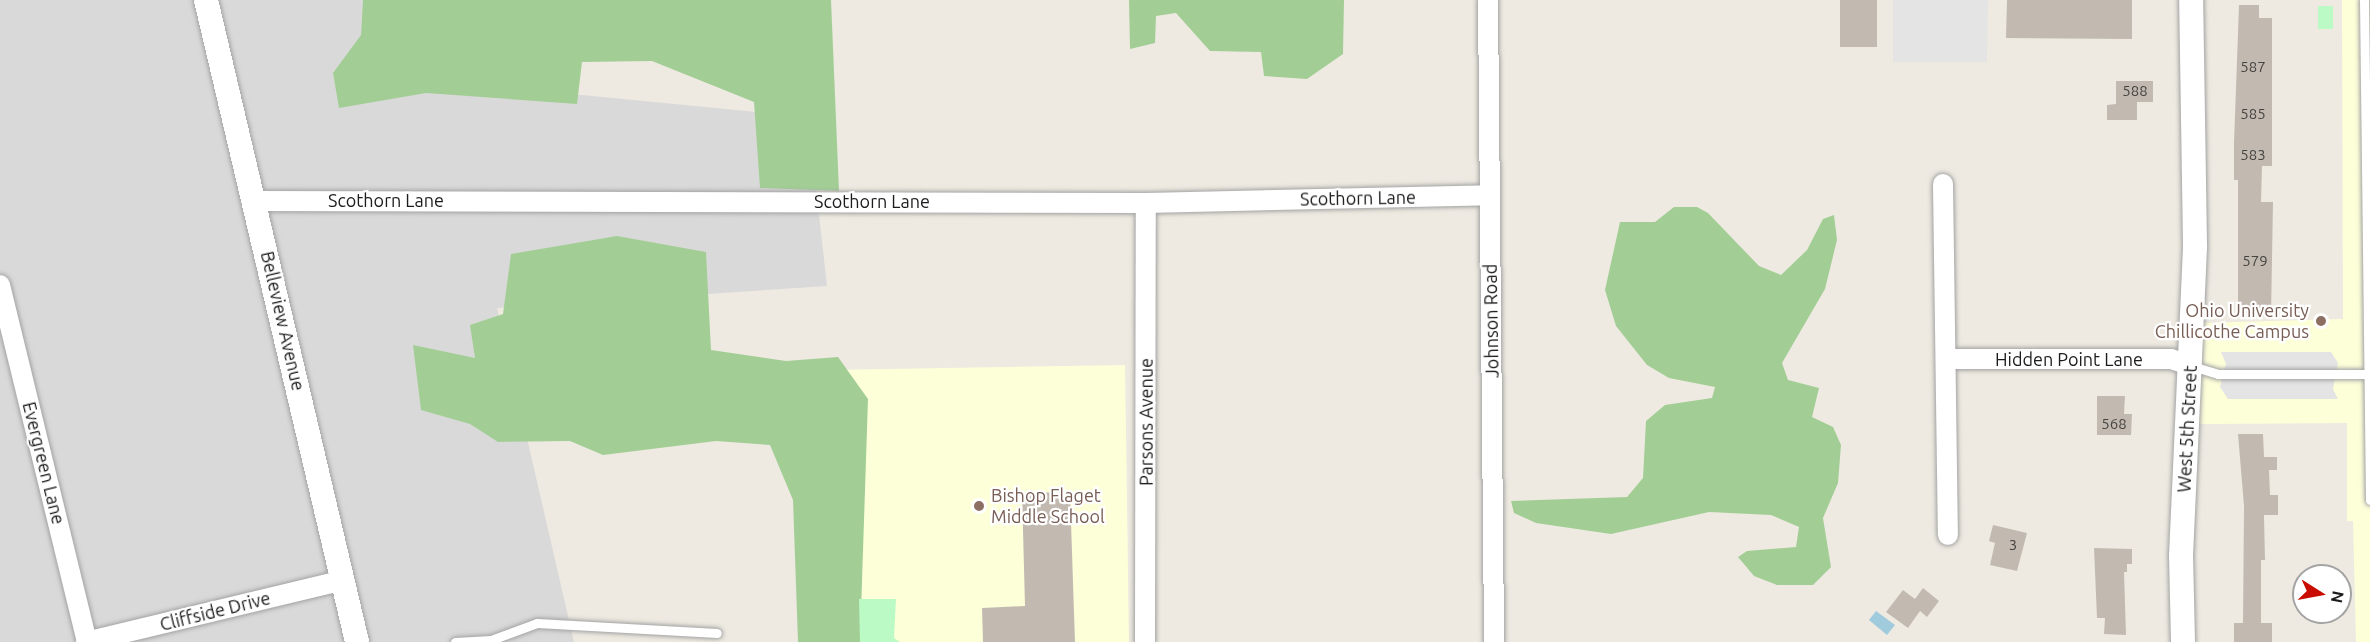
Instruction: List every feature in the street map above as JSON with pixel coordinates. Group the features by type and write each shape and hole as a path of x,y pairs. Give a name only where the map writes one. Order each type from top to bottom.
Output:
{"street":[{"name":"Belleview Avenue","path":"206,0 357,642"},
{"name":"Johnson Road","path":"1488,0 1494,642"},
{"name":"West 5th Street","path":"2183,642 2184,461 2192,366 2191,0"},
{"path":"1943,184 1948,536"},
{"name":"Scothorn Lane","path":"254,201 1146,203 1490,195"},
{"name":"Parsons Avenue","path":"1145,642 1146,203"},
{"name":"Evergreen Lane","path":"0,285 87,642"},
{"name":"Hidden Point Lane","path":"1946,359 2171,359 2192,366"},
{"name":"Cliffside Drive","path":"87,642 344,580"}],"lane":[{"path":"2364,0 2370,500"},
{"path":"2192,366 2218,374 2368,374"},
{"path":"455,642 491,640 537,623 717,633"}],"shaded area":[{"path":"0,0 383,0 417,79 808,117 827,286 497,308 574,642 0,642"},
{"path":"1893,0 1988,0 1987,62 1893,62"},
{"name":"Ohio University Chillicothe Campus","path":"2342,0 2370,0 2370,642 2356,642 2353,521 2347,521 2347,423 2199,424 2201,323 2343,319"},
{"path":"2221,352 2331,352 2338,363 2333,389 2338,399 2228,399 2220,387 2226,364"},
{"name":"Bishop Flaget Middle School","path":"1125,365 1129,642 834,642 830,370"}],"green space":[{"path":"363,0 831,0 839,191 760,188 754,102 652,61 582,62 577,104 426,93 339,108 333,73 361,35"},
{"path":"1129,0 1344,0 1343,54 1307,79 1264,76 1261,52 1210,51 1176,13 1156,16 1155,43 1130,49"},
{"path":"2318,6 2333,6 2333,29 2318,29"},
{"path":"1674,207 1697,207 1708,213 1759,266 1781,275 1807,250 1823,219 1834,215 1837,240 1825,289 1782,363 1788,380 1819,388 1812,417 1833,427 1841,445 1838,483 1823,518 1831,567 1813,585 1777,585 1754,576 1738,557 1747,551 1796,547 1799,527 1771,515 1709,512 1611,534 1536,523 1514,513 1511,501 1627,497 1643,478 1646,421 1665,405 1712,398 1715,387 1669,378 1647,365 1616,326 1605,290 1620,222 1655,222"},
{"path":"617,236 706,252 711,350 786,361 838,357 868,399 860,642 798,642 793,500 770,445 716,441 603,455 570,441 498,442 470,424 421,410 413,345 475,358 470,325 503,314 511,254"},
{"path":"859,599 896,599 894,638 900,642 860,642"}],"water":[{"path":"1876,611 1895,625 1887,635 1869,620"}],"building":[{"path":"1840,0 1877,0 1877,47 1840,47"},
{"path":"2007,0 2132,0 2132,39 2006,38"},
{"path":"2239,5 2259,5 2259,18 2272,18 2272,166 2262,166 2261,202 2273,202 2271,316 2238,317 2238,180 2234,180 2234,143"},
{"path":"2116,81 2153,81 2153,102 2137,102 2137,120 2107,120 2107,105 2116,104"},
{"path":"2097,396 2125,396 2124,414 2132,414 2131,435 2097,435"},
{"path":"2238,434 2263,434 2264,457 2277,457 2277,470 2269,470 2270,495 2278,495 2278,515 2264,515 2265,560 2261,560 2261,623 2272,623 2272,642 2234,642 2234,623 2243,623 2244,506"},
{"path":"1070,492 1075,642 983,642 982,608 1025,606 1022,493"},
{"path":"1993,525 2027,533 2017,571 1990,565 1995,543 1989,541"},
{"path":"2094,548 2132,549 2132,564 2127,564 2127,572 2124,572 2126,635 2104,634 2105,618 2097,618"},
{"path":"1923,588 1939,601 1927,617 1920,611 1908,628 1886,612 1903,590 1915,599"}],"place":[{"name":"Ohio University Chillicothe Campus","path":"2321,321"},
{"name":"Bishop Flaget Middle School","path":"979,506"}]}
